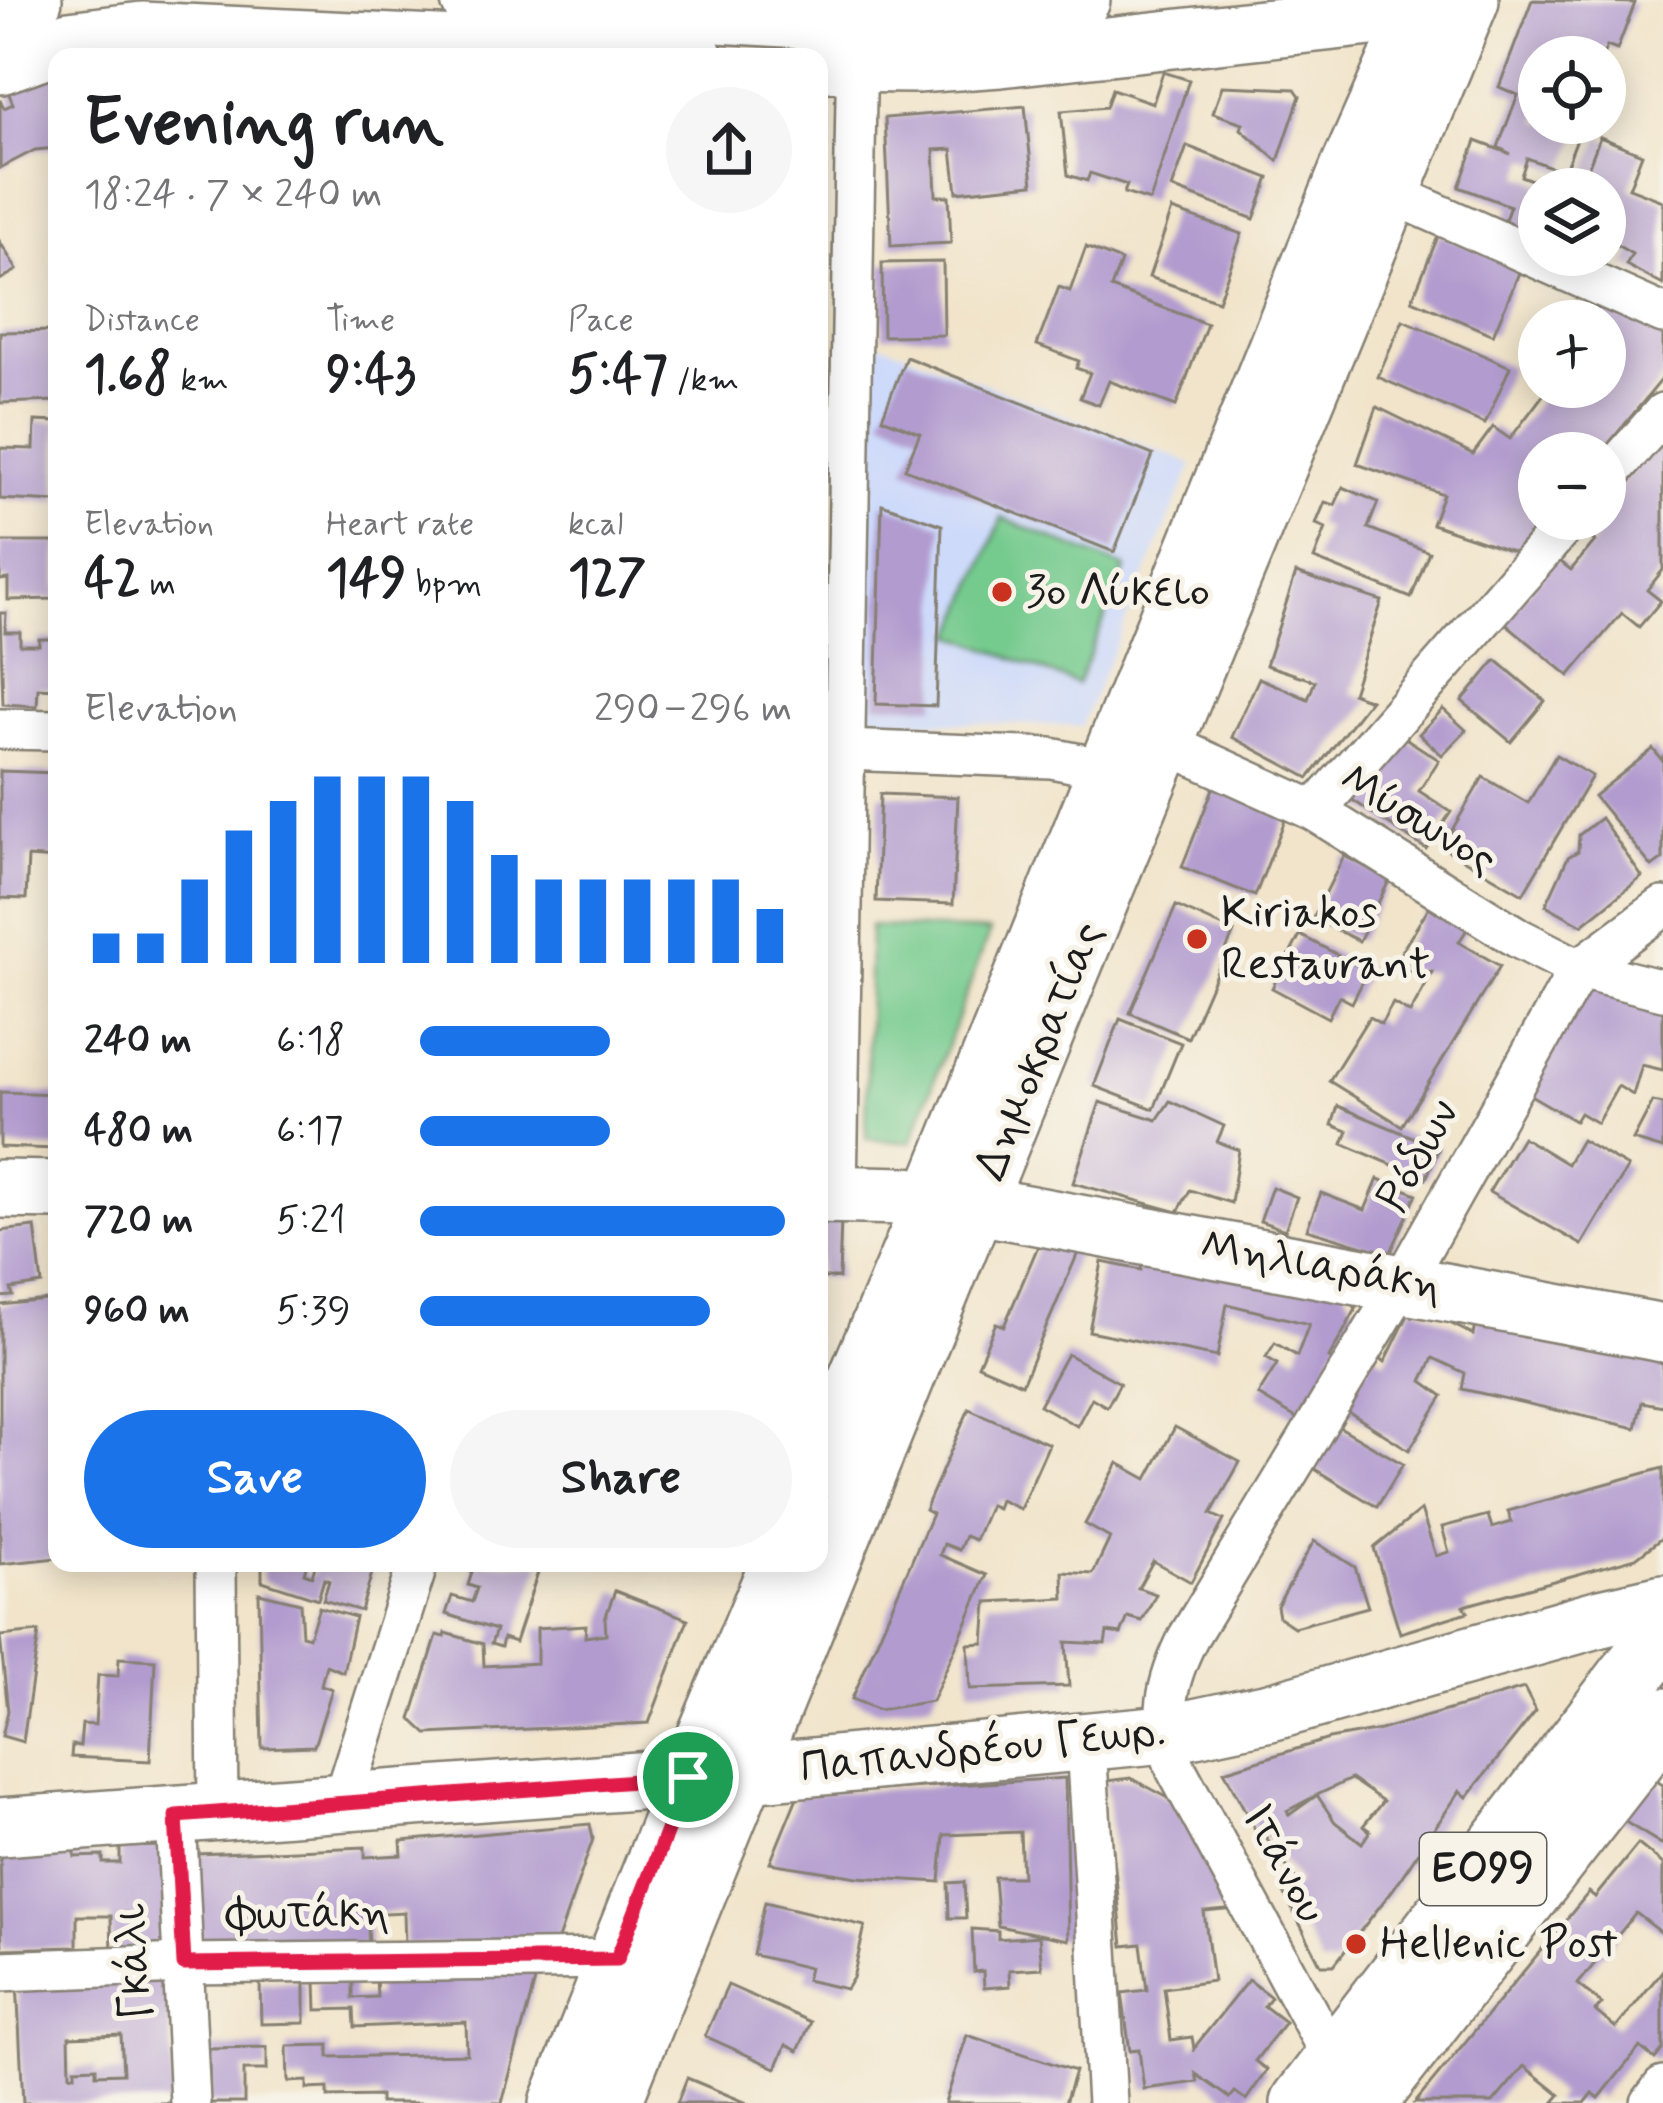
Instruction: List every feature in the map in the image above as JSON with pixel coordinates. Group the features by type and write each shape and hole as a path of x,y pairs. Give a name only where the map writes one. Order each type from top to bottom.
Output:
{"main road":[{"path":"0,14 33,0"},
{"path":"470,0 528,36 623,48"},
{"path":"844,50 1081,0"},
{"path":"844,50 1000,58 1448,4"},
{"name":"Δημοκρατίας","path":"828,1552 956,1202 1136,756 1384,91 1448,4"},
{"name":"Δημοκρατίας","path":"1136,756 1391,194 1448,4"},
{"path":"1318,22 1360,52 1384,91"},
{"path":"0,65 97,34 142,31 528,36 799,48"},
{"path":"0,1189 48,1190"},
{"name":"Μηλιαράκη","path":"828,1194 956,1202 1663,1333"},
{"name":"Δημοκρατίας","path":"828,1451 956,1202"},
{"path":"559,2103 775,1572"},
{"name":"Δημοκρατίας","path":"613,2103 747,1773 821,1572"},
{"name":"Παπανδρέου Γεωρ.","path":"0,1827 747,1773 1166,1734 1270,1712 1663,1604"},
{"name":"ΕΟ99","path":"1339,2092 1663,1634"},
{"name":"ΕΟ99","path":"1339,2092 1663,1720"}],"street":[{"path":"828,1194 844,50"},
{"path":"1391,194 1663,314"},
{"path":"1626,455 1663,412"},
{"path":"1315,812 1552,540"},
{"path":"0,729 48,730"},
{"name":"Μύσωνος","path":"832,749 1051,758 1136,756 1315,812 1520,939 1579,969 1663,990"},
{"name":"Ρόδων","path":"1166,1734 1166,1693 1189,1636 1403,1282 1579,969 1663,907"},
{"name":"Γκάλι","path":"190,2103 184,1964 215,1572"},
{"path":"340,1805 415,1572"},
{"name":"Ιτάνου","path":"1166,1734 1176,1769 1339,2092"},
{"path":"1086,1743 1107,2103"},
{"name":"Φωτάκη","path":"0,1971 617,1959"},
{"path":"1651,2103 1663,2087"}],"shaded area":[{"name":"3ο Λύκειο","path":"872,340 1193,464 1081,726 862,720"}],"green space":[{"path":"1002,518 1126,568 1077,684 954,635"},
{"path":"870,926 990,931 911,1143 866,1139"}],"building":[{"path":"1532,0 1635,3 1622,36 1518,36"},
{"path":"1518,37 1518,95 1499,87"},
{"path":"48,72 48,149 35,150 0,168 0,100 4,108 13,104 7,89"},
{"path":"1163,72 1189,80 1150,201 1124,193 1127,185 1090,173 1087,181 1068,175 1061,111 1106,107 1112,89 1153,103"},
{"path":"1222,86 1295,89 1300,96 1278,161 1241,129 1243,123 1213,113"},
{"path":"1518,95 1518,144 1575,144 1566,168 1527,158 1524,168 1518,168 1518,234 1502,228 1510,206 1459,187 1476,141 1511,154 1498,147"},
{"path":"1025,106 1033,184 957,192 952,149 934,150 936,196 949,196 951,243 891,246 885,118"},
{"path":"1597,144 1617,144 1642,154 1629,188 1663,201 1663,285 1626,265 1632,254 1626,250 1626,168 1588,168"},
{"path":"1187,146 1269,178 1254,219 1172,188"},
{"path":"1172,210 1242,234 1218,301 1149,277"},
{"path":"1439,234 1518,267 1493,335 1412,300"},
{"path":"0,242 17,270 0,280"},
{"path":"1086,247 1121,261 1111,288 1207,324 1176,406 1109,381 1099,405 1080,398 1090,373 1076,368 1079,361 1037,345 1059,287 1070,291"},
{"path":"943,262 944,335 883,336 882,263"},
{"path":"1626,311 1663,326 1663,378 1618,432 1518,432 1518,540 1526,540 1515,552 1432,524 1443,494 1357,464 1377,407 1473,454 1493,427 1510,439 1533,408 1626,408"},
{"path":"1403,320 1510,367 1485,424 1378,377"},
{"path":"48,331 48,401 0,403 0,332"},
{"path":"906,357 1153,455 1114,552 905,469 920,433 882,418"},
{"path":"35,421 48,422 48,502 0,499 0,448 34,449"},
{"path":"1663,433 1663,570 1647,590 1661,601 1639,627 1622,613 1569,676 1503,621 1556,558 1571,570 1594,540 1626,540 1626,477"},
{"path":"1343,487 1378,502 1368,528 1429,552 1411,598 1314,559 1326,528 1316,524 1325,502 1335,505"},
{"path":"882,504 942,525 936,706 876,704"},
{"path":"0,542 48,542 48,599 8,600 8,579 0,580"},
{"path":"1296,573 1382,601 1352,693 1370,700 1309,778 1232,737 1259,678 1308,699 1315,681 1266,665"},
{"path":"0,613 6,613 5,632 20,632 20,645 39,645 39,639 48,639 48,689 38,688 37,706 3,704"},
{"path":"1496,660 1545,701 1511,742 1462,701"},
{"path":"1443,709 1466,730 1442,755 1419,734"},
{"path":"1396,732 1439,760 1419,791 1451,812 1426,849 1351,799"},
{"path":"1653,749 1663,757 1663,859 1652,867 1594,796"},
{"path":"1556,755 1592,776 1523,894 1442,847 1483,777 1528,803"},
{"path":"0,771 48,773 48,858 28,857 26,899 0,898"},
{"path":"1216,781 1289,810 1255,896 1182,867"},
{"path":"880,794 958,797 953,904 876,901"},
{"path":"1601,818 1642,877 1582,925 1546,905 1568,857 1578,851 1579,835"},
{"path":"1344,856 1390,879 1359,941 1313,918"},
{"path":"1176,906 1234,932 1188,1038 1130,1013"},
{"path":"1429,907 1441,915 1446,908 1471,923 1459,942 1500,966 1402,1126 1329,1081 1369,1017 1381,1024 1393,1003 1410,1013 1433,972 1397,970 1397,959"},
{"path":"1300,935 1368,971 1352,1003 1339,996 1328,1018 1272,988"},
{"path":"1587,982 1663,1001 1663,1070 1642,1065 1633,1095 1618,1086 1597,1123 1580,1113 1575,1121 1527,1093"},
{"path":"1120,1019 1181,1043 1154,1109 1094,1086"},
{"path":"0,1092 48,1094 48,1149 0,1147"},
{"path":"1170,1101 1224,1126 1217,1142 1239,1150 1231,1203 1190,1190 1178,1212 1073,1183 1100,1102 1157,1120"},
{"path":"1653,1102 1663,1104 1663,1149 1633,1140"},
{"path":"1338,1106 1439,1148 1426,1179 1343,1144 1348,1131 1332,1125"},
{"path":"1522,1137 1567,1164 1581,1140 1628,1167 1582,1245 1489,1192"},
{"path":"1378,1179 1417,1194 1390,1254 1307,1229 1321,1193 1365,1210"},
{"path":"1272,1187 1297,1197 1285,1230 1260,1221"},
{"path":"828,1219 841,1219 839,1278 828,1278"},
{"path":"1047,1225 1083,1241 1022,1384 978,1365 996,1323 1004,1326"},
{"path":"35,1227 42,1284 11,1289 13,1296 0,1297 0,1231"},
{"path":"1144,1251 1342,1285 1356,1309 1329,1358 1338,1363 1303,1422 1258,1395 1277,1364 1266,1357 1275,1343 1297,1356 1309,1324 1227,1304 1217,1357 1089,1331 1102,1262 1141,1270"},
{"path":"48,1300 48,1559 0,1564 0,1305"},
{"path":"1413,1305 1474,1335 1480,1307 1663,1347 1663,1406 1642,1402 1636,1428 1462,1389 1465,1373 1433,1358 1422,1381 1443,1396 1409,1450 1341,1407 1375,1354 1385,1362"},
{"path":"1067,1354 1120,1383 1107,1407 1092,1398 1077,1426 1039,1405"},
{"path":"969,1409 1049,1444 1020,1509 1000,1500 997,1508 990,1505 975,1540 965,1536 959,1550 944,1544 940,1555 987,1575 932,1701 879,1710 852,1699 932,1514 925,1510"},
{"path":"1338,1426 1403,1464 1377,1507 1313,1468"},
{"path":"1175,1427 1240,1462 1211,1514 1224,1520 1191,1582 1153,1561 1138,1588 1156,1594 1142,1621 1128,1617 1121,1634 1107,1632 1105,1644 1066,1642 1069,1686 970,1689 968,1644 984,1643 987,1602 1064,1598 1063,1572 1093,1574 1110,1538 1085,1524 1118,1463 1147,1479"},
{"path":"1663,1468 1663,1537 1636,1558 1464,1606 1468,1612 1400,1633 1374,1548 1421,1510 1436,1556 1449,1552 1442,1527 1488,1515 1492,1528 1512,1522 1508,1511"},
{"path":"1314,1541 1355,1567 1368,1607 1294,1627 1279,1617 1277,1606"},
{"path":"262,1572 372,1573 361,1611 323,1600 329,1581 324,1579 318,1599 262,1581"},
{"path":"472,1572 538,1572 515,1642 503,1638 501,1647 491,1644 496,1630 446,1614 452,1596 472,1602 477,1588 468,1585"},
{"path":"615,1591 688,1619 649,1723 427,1734 411,1719 437,1635 445,1637 446,1633 483,1644 484,1666 537,1663 537,1628 586,1625 585,1637 606,1634 605,1618"},
{"path":"259,1593 300,1603 302,1635 309,1637 319,1607 355,1617 343,1672 326,1665 321,1685 332,1689 314,1746 262,1748"},
{"path":"39,1632 23,1742 2,1736 8,1711 0,1636"},
{"path":"119,1658 155,1660 150,1761 71,1757 72,1745 80,1746 82,1724 95,1725 98,1675 118,1676"},
{"path":"1524,1688 1536,1711 1467,1797 1460,1791 1334,1965 1321,1965 1284,1893 1299,1884 1263,1833 1257,1833 1224,1771 1329,1739 1380,1730","holes":["1351,1779 1383,1801 1363,1826 1370,1831 1362,1843 1335,1822 1317,1795"]},
{"path":"1645,1774 1663,1785 1663,1845 1619,1818"},
{"path":"1065,1778 1068,1940 998,1926 994,1877 1022,1877 1020,1832 944,1835 940,1882 858,1877 770,1863 798,1795"},
{"path":"1131,1778 1174,1801 1237,1909 1204,1912 1213,1981 1164,1988 1171,2040 1192,2037 1194,2048 1248,1980 1271,1997 1264,2006 1285,2022 1255,2061 1267,2070 1246,2100 1235,2092 1230,2098 1196,2074 1198,2082 1144,2089 1139,2050 1130,2051 1122,1993 1147,1990 1141,1944 1123,1946 1106,1781"},
{"path":"590,1824 593,1839 557,1942 405,1945 404,1912 367,1914 369,1945 201,1951 198,1854 365,1847 365,1857 402,1855 401,1841"},
{"path":"1638,1844 1663,1864 1663,1934 1636,1913 1578,1984 1602,2004 1595,2011 1616,2028 1663,1970 1663,2049 1655,2059 1640,2047 1599,2098 1593,2093 1585,2103 1553,2103 1560,2095 1524,2066 1493,2103 1415,2103 1589,1892 1595,1897"},
{"path":"165,1846 168,1953 112,1954 111,1916 77,1916 77,1947 2,1949 0,1849 75,1848 75,1857 103,1856 103,1863 120,1863 120,1847"},
{"path":"964,1882 966,1918 949,1918 948,1883"},
{"path":"765,1902 865,1926 846,1989 806,1980 809,1968 753,1955"},
{"path":"972,1929 998,1931 998,1939 1039,1936 1042,1968 1009,1970 1010,1986 984,1988 983,1971 974,1972"},
{"path":"538,1970 502,2103 380,2103 380,2096 328,2097 328,2088 307,2089 307,2081 288,2082 287,2046 329,2045 329,2057 467,2054 466,2022 355,2027 354,2009 317,2010 316,1982 353,1981 353,1998 377,1997 376,1976"},
{"path":"168,1975 174,2103 23,2103 17,1981","holes":["121,2035 123,2073 96,2074 96,2067 75,2068 75,2075 70,2074 69,2037"]},
{"path":"305,1982 305,2023 261,2024 260,1983"},
{"path":"728,1985 811,2022 798,2051 786,2045 776,2068 705,2036"},
{"path":"967,2035 1075,2071 1065,2103 945,2103"},
{"path":"267,2047 267,2070 244,2070 244,2103 209,2103 209,2048"},
{"path":"687,2078 747,2103 677,2103"}],"place":[{"name":"3ο Λύκειο","path":"1002,592"},
{"name":"Kiriakos Restaurant","path":"1197,939"},
{"name":"Hellenic Post","path":"1356,1944"}],"route":[{"path":"688,1777 617,1959 184,1964 176,1816 688,1777"}]}
